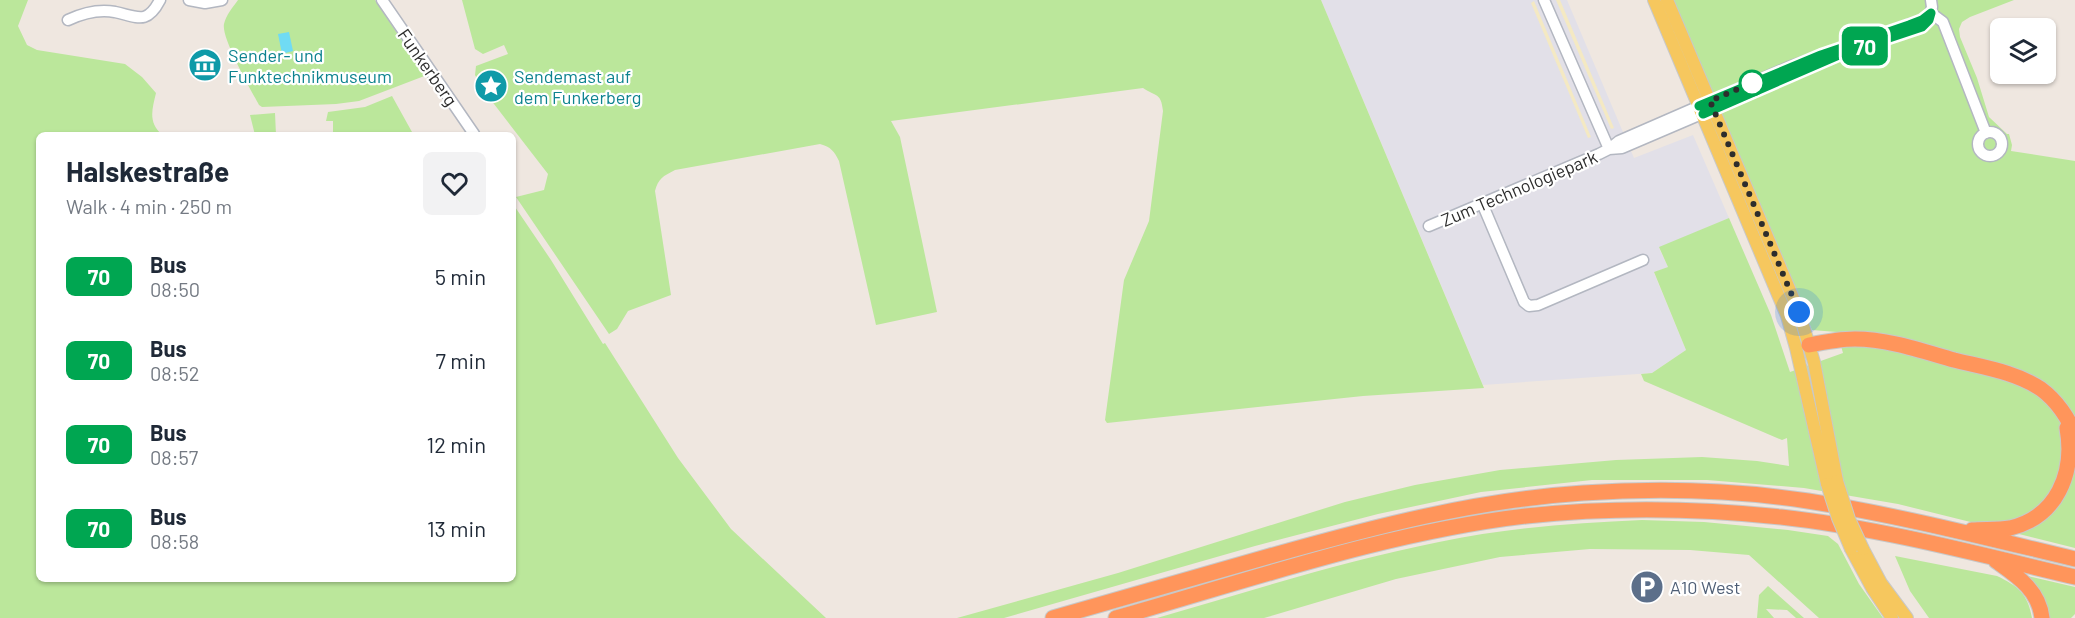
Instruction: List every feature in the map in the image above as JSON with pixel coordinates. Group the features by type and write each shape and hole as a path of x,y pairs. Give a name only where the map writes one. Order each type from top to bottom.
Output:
{"highway":[{"path":"1803,346 1855,339 1899,345 2016,377 2042,390 2062,411 2073,428 2075,437"},
{"path":"1954,531 2008,528 2023,524 2039,515 2053,503 2064,487 2070,468 2071,448 2062,411"},
{"path":"1053,618 1395,522 1463,508 1560,495 1649,491 1702,492 1807,501 1891,516 2075,559"},
{"path":"1116,618 1399,539 1525,516 1587,511 1647,509 1783,518 1890,535 2075,577"},
{"path":"1992,557 2020,578 2031,590 2042,618"}],"main road":[{"path":"1654,0 1794,301 1832,483 1849,519 1857,549 1872,588 1893,618"},
{"path":"1667,0 1706,108"},
{"path":"1857,549 1907,618"}],"street":[{"path":"68,20 89,12 102,11 141,18 152,12 160,0"},
{"path":"189,0 205,3 222,0"},
{"name":"Funkerberg","path":"382,0 473,132"},
{"path":"1544,0 1609,149"},
{"path":"1931,0 1931,13 1943,22 1986,133"},
{"name":"Zum Technologiepark","path":"1429,226 1609,149 1619,141 1834,57 1922,27 1929,20 1931,13"},
{"path":"1482,203 1524,302 1529,306 1538,305 1643,260"}],"shaded area":[{"path":"1321,0 1567,0 1634,158 1693,135 1729,218 1659,248 1668,267 1654,273 1686,350 1652,373 1483,385"}],"green space":[{"path":"0,0 28,0 18,26 27,45 37,50 125,64 142,77 156,93 152,110 153,120 160,132 36,132 36,582 516,582 516,208 678,458 731,529 826,618 0,618"},
{"path":"238,0 375,0 417,63 428,70 427,75 359,101 262,107 237,64 224,31 226,17"},
{"path":"462,0 1321,0 1484,388 1363,396 1107,423 1105,420 1124,280 1149,221 1163,111 1159,98 1143,88 891,121 900,137 937,312 876,325 839,161 830,148 820,144 675,170 662,178 655,191 671,295 628,311 617,329 609,334 516,197 544,190 548,174 484,91 475,75 476,66 508,54 504,45 483,54 475,49"},
{"path":"1672,0 2014,0 1970,17 1962,22 1959,29 1989,117 2009,134 2011,151 2075,161 2075,548 1898,504 1804,488 1707,480 1592,480 1481,492 1378,514 1255,546 1004,618 957,618 1118,573 1345,502 1415,485 1500,470 1616,460 1702,457 1789,466 1787,438 1782,440 1644,381 1641,374 1652,373 1686,350 1654,272 1668,267 1659,247 1729,218 1771,315 1790,372 1843,353 1837,332 1812,330"},
{"path":"392,96 412,132 333,132 333,121 326,121 328,112 365,107"},
{"path":"275,113 276,132 254,132 250,115"},
{"path":"1642,520 1704,522 1828,536 1838,544 1859,584 1883,618 1819,618 1749,555 1690,550 1590,549 1500,557 1396,579 1264,618 1157,618 1333,567 1439,542 1540,527"},
{"path":"1895,556 1997,576 2011,583 2021,592 2028,603 2032,618 1929,618 1910,591"},
{"path":"2023,575 2075,587 2075,614 2071,618 2047,618"},
{"path":"1768,586 1804,618 1796,618 1787,610 1766,609 1774,618 1757,618 1759,595"}],"sand":[{"path":"1556,0 1560,0 1614,128 1611,129"},
{"path":"1534,1 1591,137 1588,138 1531,3"}],"water":[{"path":"289,32 293,51 282,54 278,34"}],"bus line":[{"name":"70","path":"1699,106 1821,55 1922,20 1931,13 1929,20 1922,27 1841,54 1703,114"}],"place":[{"name":"Sender- und Funktechnikmuseum","path":"205,65"},
{"name":"Sendemast auf dem Funkerberg","path":"491,86"},
{"name":"A10 West","path":"1647,587"}],"route":[{"path":"1752,83 1754,82 1710,101 1799,312"}]}
